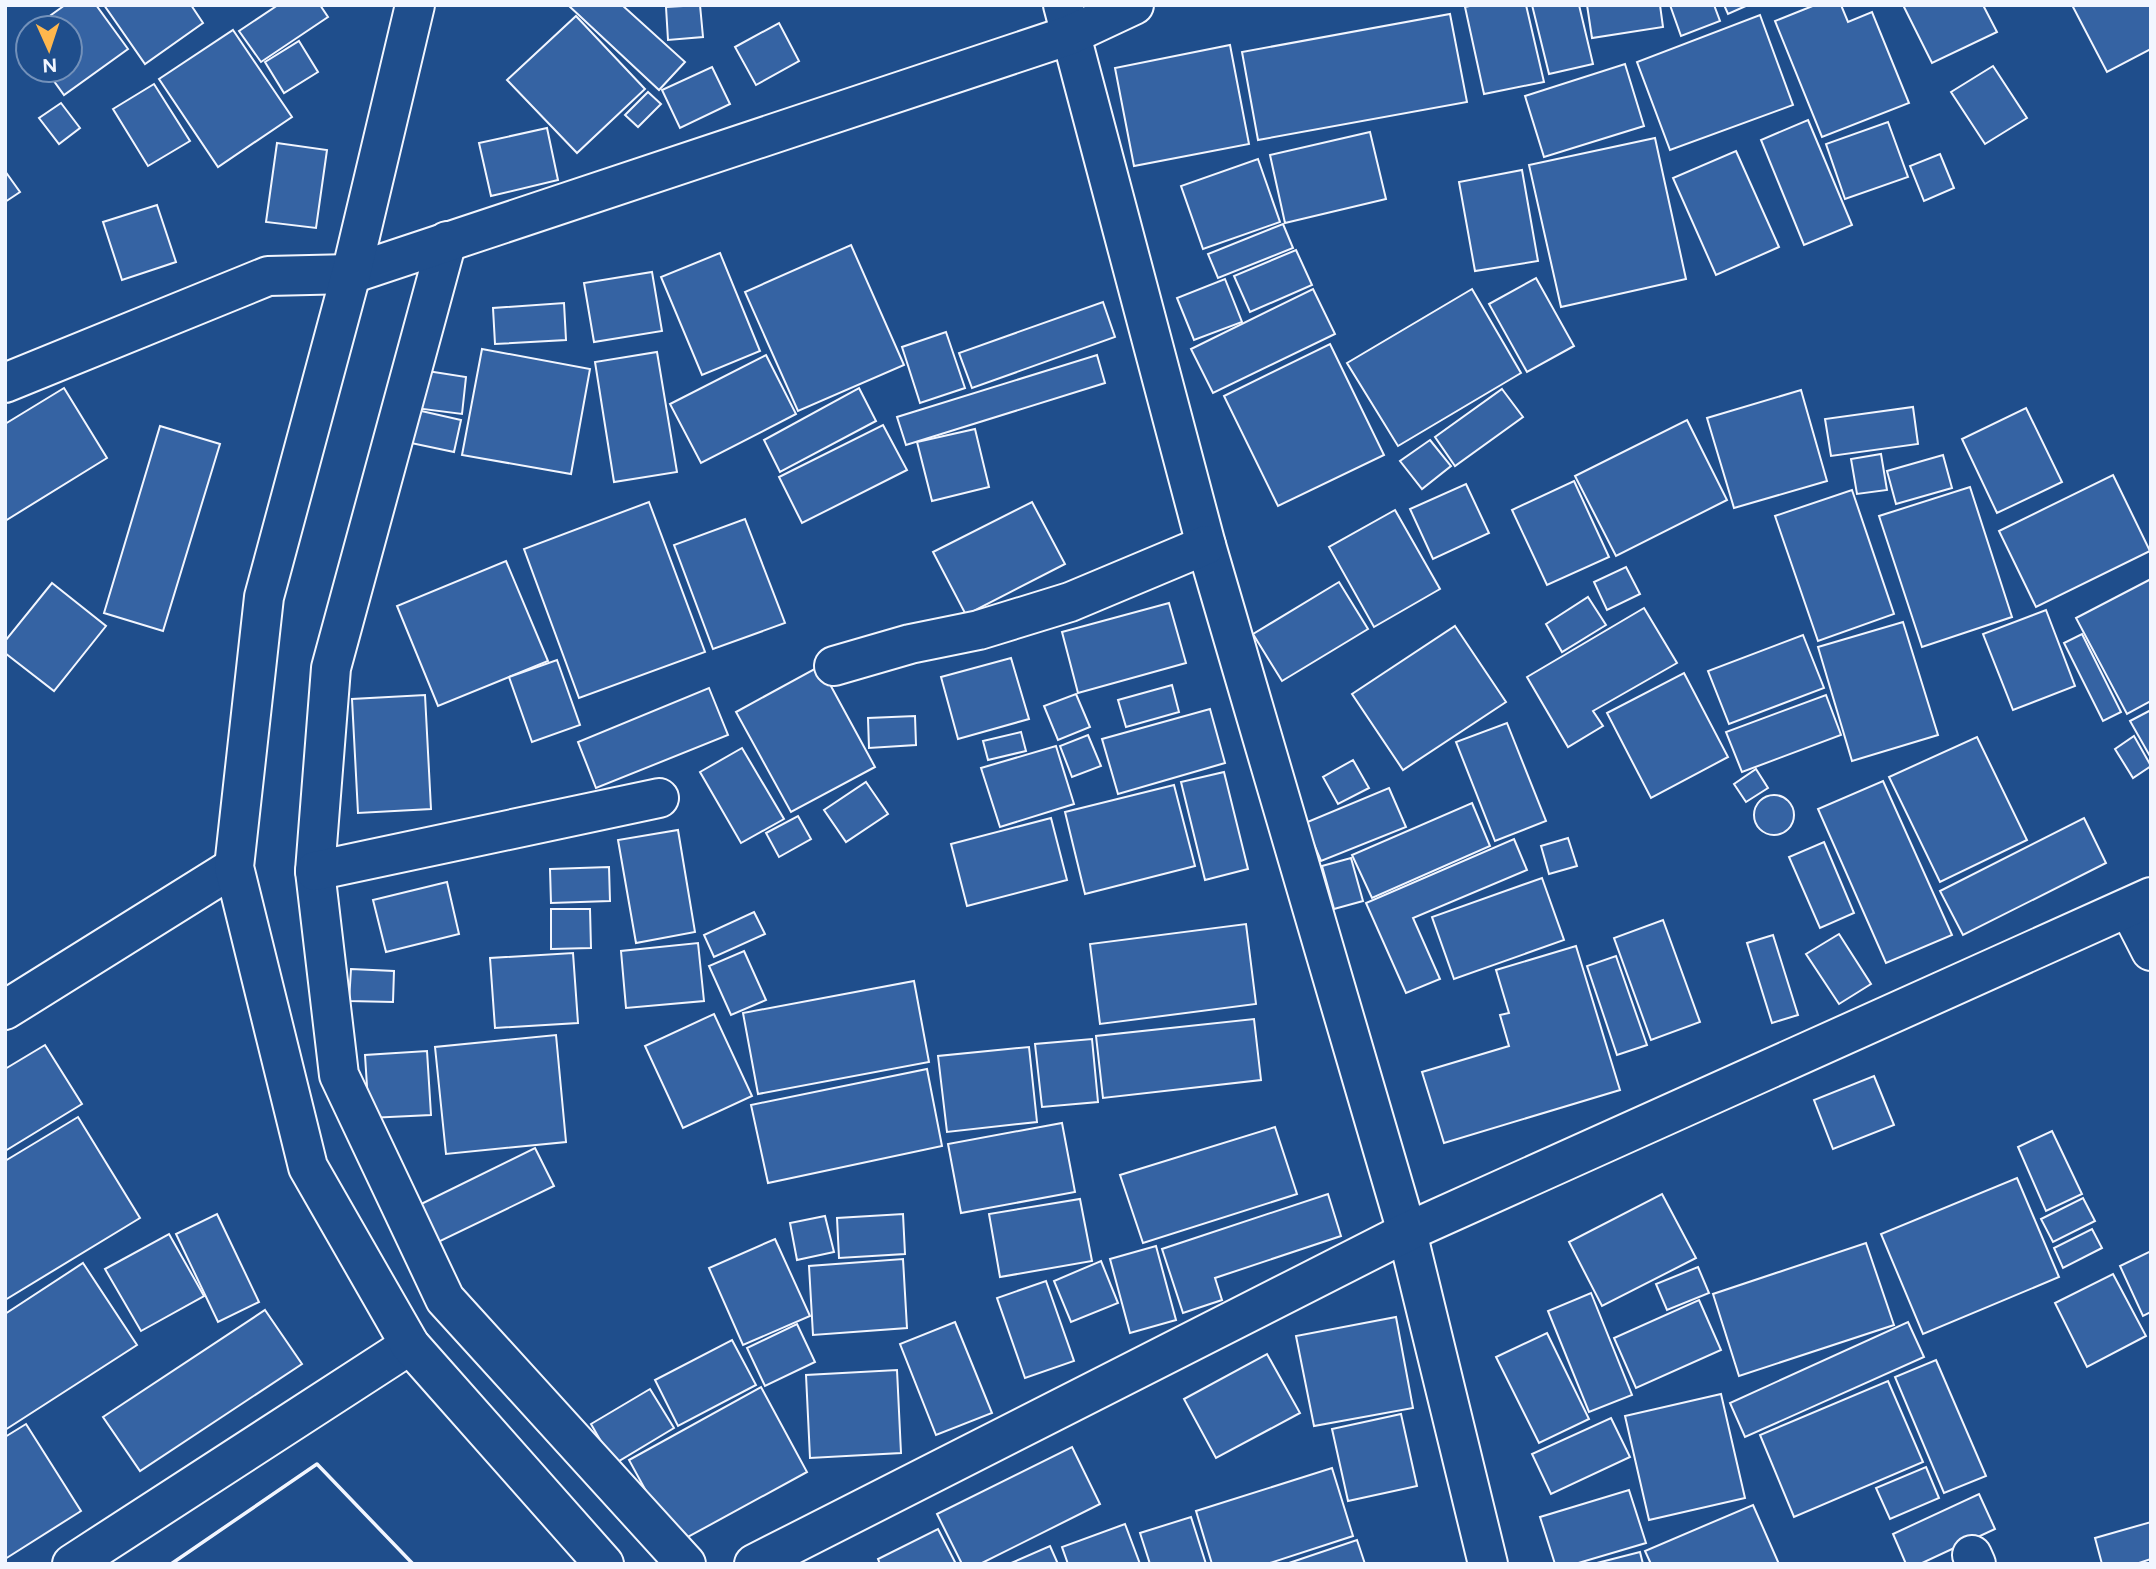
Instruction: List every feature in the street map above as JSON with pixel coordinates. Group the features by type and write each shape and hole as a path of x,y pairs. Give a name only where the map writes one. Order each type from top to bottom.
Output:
{"street":[{"path":"415,5 351,274 264,597 234,867 308,1167 410,1345 604,1564"},
{"path":"5,383 268,276 351,274 1066,20 1134,5"},
{"path":"1066,20 1206,545 1407,1232 1488,1564"},
{"path":"447,241 331,668 315,871 339,1075 445,1299 687,1564"},
{"path":"834,666 910,644 979,630 1070,602 1206,545"},
{"path":"315,871 659,798"},
{"path":"5,1010 234,867"},
{"path":"754,1564 1407,1232 2140,903 2151,951"},
{"path":"72,1564 410,1345"}],"building":[{"path":"65,5 96,5 128,49 84,81 84,14 52,14"},
{"path":"104,5 191,5 203,23 145,64"},
{"path":"278,5 320,5 328,17 261,62 239,31"},
{"path":"568,5 622,5 685,62 659,90"},
{"path":"700,5 703,37 668,40 666,7"},
{"path":"1526,5 1544,82 1484,94 1465,7"},
{"path":"1532,5 1579,5 1593,64 1549,74"},
{"path":"1587,5 1660,5 1663,27 1592,38"},
{"path":"1670,5 1714,5 1720,21 1681,36"},
{"path":"1724,5 1748,5 1728,14"},
{"path":"1815,5 1841,5 1848,22 1872,12 1909,103 1822,137 1775,21"},
{"path":"1903,5 1983,5 1997,32 1932,63"},
{"path":"2072,5 2151,5 2151,49 2107,72"},
{"path":"1450,14 1467,102 1258,140 1242,52"},
{"path":"1760,15 1793,105 1670,150 1637,62"},
{"path":"576,16 645,89 577,153 507,80"},
{"path":"779,23 799,61 756,85 735,47"},
{"path":"233,30 292,117 218,167 159,79"},
{"path":"299,41 318,72 284,93 265,62"},
{"path":"1230,45 1249,144 1134,166 1115,68"},
{"path":"1625,64 1644,126 1544,157 1525,96"},
{"path":"1993,66 2027,118 1985,144 1951,92"},
{"path":"712,67 730,104 680,128 662,90"},
{"path":"56,84 79,84 64,95"},
{"path":"154,84 190,141 148,166 113,109"},
{"path":"648,92 661,104 638,127 625,115"},
{"path":"61,103 80,128 59,144 39,118"},
{"path":"1808,120 1852,225 1804,245 1761,140"},
{"path":"1888,122 1908,177 1845,199 1826,144"},
{"path":"547,128 558,180 491,196 479,143"},
{"path":"1370,132 1386,199 1285,223 1270,155"},
{"path":"1655,138 1686,279 1561,307 1529,165"},
{"path":"277,143 327,150 316,228 266,222"},
{"path":"1736,151 1779,247 1716,275 1673,178"},
{"path":"1940,154 1954,188 1924,201 1910,166"},
{"path":"1258,159 1280,222 1203,249 1181,186"},
{"path":"1522,170 1538,261 1475,271 1459,182"},
{"path":"5,171 20,192 5,202"},
{"path":"157,205 176,262 122,280 103,222"},
{"path":"1283,224 1293,248 1218,278 1208,254"},
{"path":"851,245 904,365 798,411 745,292"},
{"path":"1296,250 1312,285 1250,312 1234,276"},
{"path":"720,253 760,351 702,375 661,277"},
{"path":"652,272 662,331 594,342 584,283"},
{"path":"1536,278 1574,346 1527,372 1489,304"},
{"path":"1225,279 1242,322 1194,340 1177,298"},
{"path":"1313,289 1335,334 1213,393 1191,349"},
{"path":"1472,289 1521,373 1398,446 1347,363"},
{"path":"1103,302 1115,337 972,388 959,353"},
{"path":"564,303 566,340 495,344 493,308"},
{"path":"946,332 965,388 920,403 902,347"},
{"path":"1330,344 1384,455 1278,506 1224,396"},
{"path":"482,349 590,369 571,474 462,455"},
{"path":"657,352 677,472 614,482 595,362"},
{"path":"766,355 796,414 701,463 670,404"},
{"path":"1097,355 1105,383 906,445 897,417"},
{"path":"421,370 466,377 462,414 415,408"},
{"path":"64,388 107,458 5,521 5,424"},
{"path":"859,388 876,421 780,472 764,440"},
{"path":"1502,389 1523,417 1455,466 1435,437"},
{"path":"1801,390 1827,481 1734,508 1707,418"},
{"path":"1913,407 1918,444 1831,456 1825,419"},
{"path":"2026,408 2062,482 1997,513 1962,439"},
{"path":"417,410 461,420 454,452 411,443"},
{"path":"1687,420 1727,500 1616,556 1575,476"},
{"path":"883,425 907,470 802,523 779,477"},
{"path":"160,426 220,444 163,631 104,613"},
{"path":"975,429 989,487 932,501 917,442"},
{"path":"1430,440 1451,466 1422,489 1400,461"},
{"path":"1881,454 1887,490 1857,494 1851,459"},
{"path":"1943,455 1952,488 1896,504 1887,471"},
{"path":"2113,475 2150,551 2036,607 1999,531"},
{"path":"1574,481 1609,557 1547,585 1512,510"},
{"path":"1466,484 1489,533 1433,559 1410,509"},
{"path":"1970,487 2012,617 1922,647 1879,516"},
{"path":"1852,490 1894,614 1818,641 1775,516"},
{"path":"649,502 705,652 579,698 524,549"},
{"path":"1032,502 1065,564 966,615 933,552"},
{"path":"1395,510 1440,589 1374,627 1329,547"},
{"path":"745,519 785,623 713,649 674,545"},
{"path":"506,561 548,661 438,706 397,606"},
{"path":"1626,567 1640,594 1607,610 1594,582"},
{"path":"2151,579 2151,701 2127,714 2076,618"},
{"path":"1339,582 1368,629 1282,681 1253,634"},
{"path":"52,583 106,626 54,691 5,653 5,641"},
{"path":"1588,597 1606,625 1562,652 1546,624"},
{"path":"1169,603 1186,663 1078,693 1062,632"},
{"path":"1644,608 1677,663 1593,711 1603,726 1568,747 1527,677"},
{"path":"2046,610 2075,686 2013,710 1983,634"},
{"path":"1903,622 1938,735 1852,761 1818,647"},
{"path":"1455,626 1506,702 1403,770 1352,694"},
{"path":"2082,634 2121,712 2103,721 2064,643"},
{"path":"1803,635 1824,688 1729,724 1708,671"},
{"path":"1011,658 1029,719 958,739 941,677"},
{"path":"557,660 580,725 532,742 509,677"},
{"path":"820,666 875,767 791,812 736,712"},
{"path":"1684,673 1728,757 1651,798 1607,713"},
{"path":"1172,685 1179,712 1126,727 1118,700"},
{"path":"709,688 728,735 596,788 578,742"},
{"path":"1076,694 1090,727 1058,740 1044,706"},
{"path":"425,695 431,809 358,813 352,699"},
{"path":"1826,695 1841,735 1742,772 1726,732"},
{"path":"1210,709 1225,763 1118,794 1102,739"},
{"path":"2151,710 2151,758 2130,721"},
{"path":"915,716 916,745 869,748 868,718"},
{"path":"1507,723 1546,821 1495,841 1456,742"},
{"path":"1021,732 1026,751 988,760 983,741"},
{"path":"1088,735 1101,766 1072,777 1060,746"},
{"path":"2134,736 2151,766 2133,778 2115,749"},
{"path":"1977,737 2027,840 1940,882 1889,777"},
{"path":"1056,746 1074,804 1000,827 981,768"},
{"path":"742,748 784,819 741,843 700,772"},
{"path":"1353,760 1369,788 1338,804 1323,777"},
{"path":"1756,769 1768,788 1746,802 1734,784"},
{"path":"1224,772 1248,869 1205,880 1181,782"},
{"path":"1883,781 1952,935 1886,963 1818,809"},
{"path":"866,782 888,814 846,842 824,810"},
{"path":"1174,785 1195,866 1085,894 1065,812"},
{"path":"1389,788 1406,827 1321,861 1305,823"},
{"path":"1774,795 1788,801 1794,815 1788,829 1774,835 1760,829 1754,815 1760,801"},
{"path":"1472,803 1490,846 1372,898 1352,855"},
{"path":"798,816 811,839 779,857 766,833"},
{"path":"1051,818 1067,880 967,906 951,844"},
{"path":"2084,818 2106,863 1963,935 1940,891"},
{"path":"678,830 695,932 636,943 618,840"},
{"path":"1568,838 1577,866 1549,874 1541,846"},
{"path":"1514,839 1527,870 1413,918 1440,979 1406,993 1366,903"},
{"path":"1824,842 1854,913 1820,928 1789,857"},
{"path":"1351,858 1363,901 1334,909 1322,866"},
{"path":"609,867 610,901 551,903 550,869"},
{"path":"1542,878 1564,940 1454,979 1432,917"},
{"path":"447,882 459,934 386,952 373,900"},
{"path":"551,909 590,909 591,948 551,949"},
{"path":"754,912 765,934 714,957 704,935"},
{"path":"1663,920 1700,1022 1651,1040 1614,938"},
{"path":"1246,924 1256,1004 1100,1024 1090,944"},
{"path":"1839,934 1871,984 1839,1004 1806,954"},
{"path":"1773,935 1798,1015 1772,1023 1747,943"},
{"path":"698,943 704,1001 626,1008 621,951"},
{"path":"1576,946 1620,1090 1444,1143 1422,1072 1509,1046 1500,1015 1509,1013 1496,970"},
{"path":"744,951 766,1000 731,1015 709,966"},
{"path":"573,953 578,1023 495,1028 490,958"},
{"path":"1616,956 1647,1045 1617,1055 1587,966"},
{"path":"351,969 394,971 393,1002 349,1001"},
{"path":"914,981 929,1062 758,1094 743,1013"},
{"path":"714,1014 752,1096 683,1128 645,1046"},
{"path":"1254,1019 1261,1080 1103,1098 1096,1036"},
{"path":"556,1035 566,1142 446,1154 435,1047"},
{"path":"1092,1039 1098,1102 1042,1107 1035,1044"},
{"path":"45,1045 82,1104 5,1151 5,1069"},
{"path":"1029,1047 1037,1122 947,1132 938,1056"},
{"path":"427,1051 431,1115 369,1118 365,1055"},
{"path":"927,1069 942,1146 768,1183 751,1105"},
{"path":"1874,1076 1894,1125 1833,1149 1814,1100"},
{"path":"78,1117 140,1218 5,1300 5,1161"},
{"path":"1062,1123 1075,1192 961,1213 948,1144"},
{"path":"1275,1127 1297,1194 1143,1243 1120,1175"},
{"path":"2052,1131 2082,1194 2046,1211 2018,1147"},
{"path":"535,1148 554,1186 432,1245 413,1208"},
{"path":"2017,1178 2059,1277 1923,1334 1881,1234"},
{"path":"1328,1194 1341,1236 1215,1278 1222,1300 1183,1313 1162,1249"},
{"path":"1662,1194 1696,1258 1602,1306 1569,1242"},
{"path":"2083,1198 2095,1221 2053,1242 2041,1219"},
{"path":"1080,1199 1092,1261 1000,1277 989,1214"},
{"path":"217,1214 259,1302 218,1322 176,1234"},
{"path":"903,1214 905,1254 839,1258 837,1218"},
{"path":"825,1216 834,1252 797,1260 790,1223"},
{"path":"2092,1229 2102,1248 2063,1268 2054,1248"},
{"path":"169,1234 204,1296 141,1331 105,1269"},
{"path":"775,1239 810,1316 743,1345 709,1268"},
{"path":"1866,1243 1894,1325 1739,1376 1713,1294"},
{"path":"1156,1246 1176,1320 1130,1333 1110,1259"},
{"path":"2151,1251 2151,1312 2143,1316 2120,1266"},
{"path":"903,1259 907,1328 813,1335 809,1266"},
{"path":"1101,1261 1118,1303 1071,1322 1054,1281"},
{"path":"83,1263 137,1345 5,1430 5,1314"},
{"path":"1698,1267 1709,1293 1667,1310 1656,1284"},
{"path":"2113,1274 2146,1336 2087,1367 2055,1303"},
{"path":"1046,1281 1074,1361 1025,1378 997,1298"},
{"path":"1591,1293 1632,1395 1589,1412 1548,1311"},
{"path":"1699,1300 1721,1350 1636,1388 1614,1338"},
{"path":"265,1310 302,1364 140,1471 103,1417"},
{"path":"1396,1317 1413,1408 1314,1426 1296,1336"},
{"path":"955,1322 992,1413 936,1435 900,1344"},
{"path":"1908,1322 1924,1357 1745,1437 1730,1403"},
{"path":"797,1324 815,1362 765,1386 747,1348"},
{"path":"1547,1333 1589,1419 1539,1443 1496,1357"},
{"path":"732,1340 756,1385 678,1426 655,1380"},
{"path":"1267,1354 1300,1413 1216,1458 1184,1399"},
{"path":"1936,1360 1986,1476 1944,1493 1895,1377"},
{"path":"897,1370 901,1453 810,1458 806,1375"},
{"path":"1888,1381 1923,1462 1794,1517 1760,1435"},
{"path":"761,1387 807,1472 675,1544 629,1460"},
{"path":"650,1389 674,1428 614,1464 591,1424"},
{"path":"1721,1394 1745,1498 1649,1520 1625,1416"},
{"path":"1401,1414 1417,1486 1348,1501 1332,1429"},
{"path":"1611,1418 1630,1457 1551,1494 1532,1454"},
{"path":"26,1424 81,1511 5,1559 5,1437"},
{"path":"1072,1447 1100,1504 980,1564 962,1564 937,1514"},
{"path":"1926,1467 1939,1498 1890,1519 1876,1488"},
{"path":"1332,1468 1353,1536 1267,1564 1212,1564 1196,1511"},
{"path":"1629,1490 1646,1543 1575,1564 1555,1564 1540,1517"},
{"path":"1979,1494 1995,1529 1920,1564 1906,1564 1893,1534"},
{"path":"1753,1505 1779,1564 1651,1564 1645,1551"},
{"path":"1191,1517 1206,1564 1150,1564 1140,1533"},
{"path":"2151,1522 2151,1559 2136,1564 2102,1564 2095,1538"},
{"path":"1125,1524 1140,1564 1068,1564 1062,1547"},
{"path":"938,1529 956,1564 880,1564 878,1559"},
{"path":"1357,1540 1365,1564 1286,1564"},
{"path":"1050,1546 1058,1564 1009,1564"},
{"path":"1640,1552 1643,1564 1593,1564"}],"wall":[{"path":"171,1564 317,1464 413,1564"}]}
